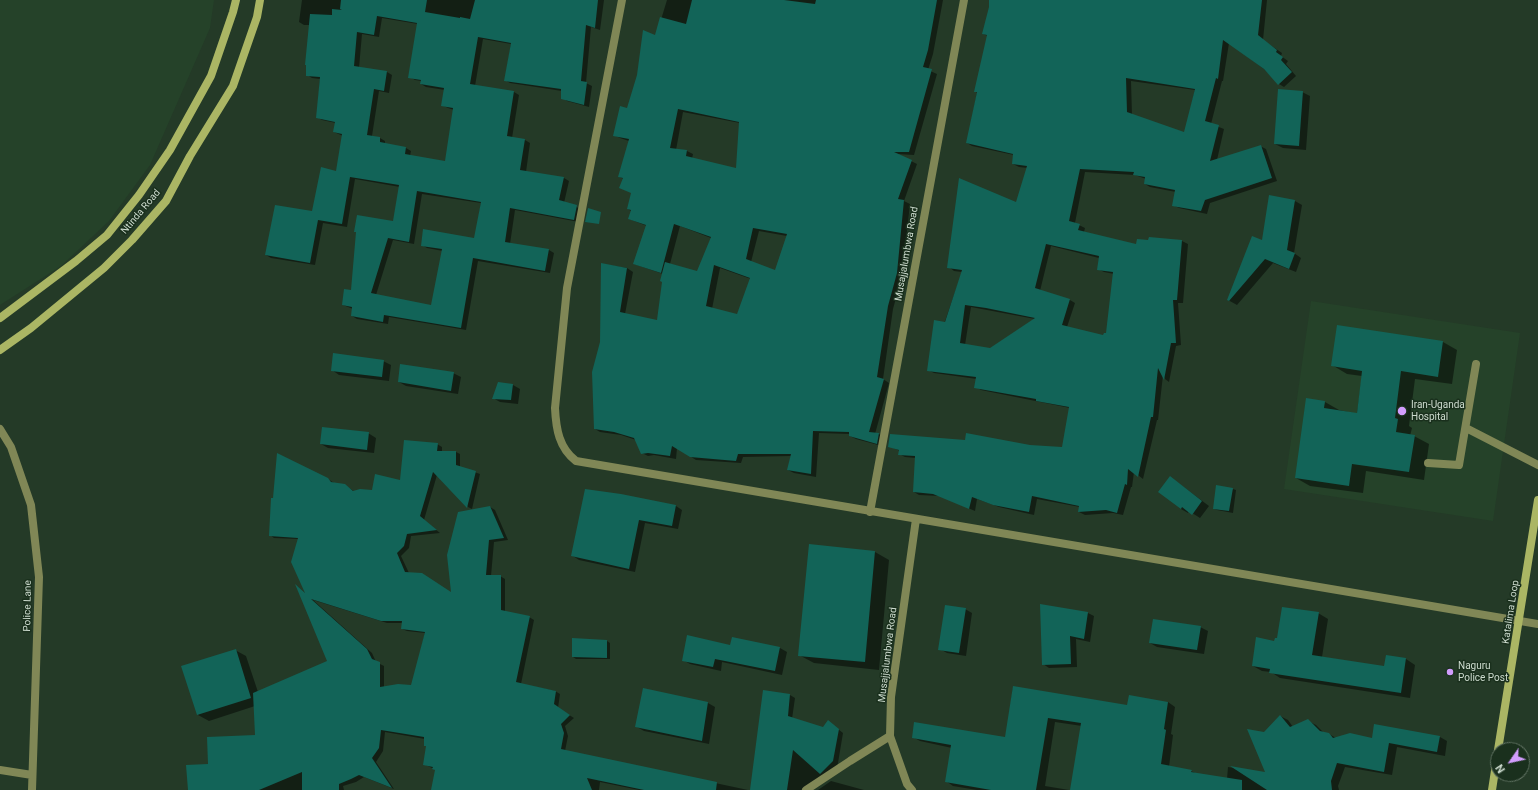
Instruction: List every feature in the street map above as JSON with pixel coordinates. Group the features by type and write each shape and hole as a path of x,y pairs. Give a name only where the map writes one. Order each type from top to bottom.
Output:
{"main road":[{"name":"Ntinda Road","path":"0,318 76,261 107,235 139,195 170,150 211,76 236,0"},
{"name":"Ntinda Road","path":"0,350 31,328 104,268 132,240 166,201 190,156 233,86 257,17 260,0"},
{"name":"Katalima Loop","path":"1499,742 1538,500"}],"street":[{"path":"622,0 567,288 555,408 559,438 570,457 576,462 1538,624"},
{"name":"Musajjalumbwa Road","path":"870,512 964,0"},
{"path":"1428,463 1459,465 1476,364"},
{"path":"1466,428 1538,465"},
{"name":"Police Lane","path":"0,429 11,447 31,505 39,577 32,790"},
{"name":"Musajjalumbwa Road","path":"912,790 907,784 890,736 891,698 916,519"},
{"path":"806,790 890,736"},
{"path":"0,770 32,775"}],"shaded area":[{"path":"0,0 214,0 210,28 150,165 109,221 61,266 0,305"},
{"name":"Iran-Uganda Hospital","path":"1311,301 1520,333 1493,521 1284,489"}],"building":[{"path":"341,0 427,0 425,12 470,19 475,0 598,0 595,28 586,25 581,81 587,82 584,105 561,99 561,89 504,81 511,43 478,37 470,84 514,91 507,136 525,139 520,170 564,177 559,200 577,205 574,220 510,208 505,242 549,249 545,271 473,258 461,328 384,315 383,322 351,316 352,307 342,305 344,289 351,290 356,232 354,232 357,215 393,221 399,185 350,177 342,224 318,220 310,263 265,255 275,205 312,211 321,167 336,171 342,134 333,132 335,122 316,118 320,77 306,76 305,65 310,14 332,15 332,9 342,10 340,9","holes":["377,16 417,23 408,78 421,80 420,84 444,88 441,106 453,108 445,161 405,154 406,147 380,142 380,137 367,135 374,89 384,91 387,71 354,66 357,32 374,35","417,191 481,202 474,238 423,229 421,246 442,249 431,305 371,293 388,238 409,242"]},
{"path":"692,0 784,0 815,4 816,0 937,0 928,50 923,67 932,69 909,152 894,152 912,160 898,199 904,200 897,273 888,306 877,377 884,379 869,432 879,433 877,444 849,436 849,432 813,431 811,474 787,470 791,454 738,454 736,461 690,457 672,446 670,456 648,453 641,454 634,438 614,432 594,429 592,372 600,342 601,263 627,268 620,312 657,320 662,282 660,281 665,262 697,271 711,237 674,224 661,273 633,264 646,225 628,219 631,210 627,209 631,193 619,188 623,178 618,177 629,139 613,136 620,106 627,108 637,75 643,30 655,35 660,17 686,24","holes":["678,109 739,122 736,168 686,156 687,150 670,148","753,228 787,234 775,270 746,259","714,265 750,278 737,314 706,306"]},
{"path":"989,0 1262,0 1258,35 1277,50 1276,52 1283,57 1281,60 1292,72 1278,85 1264,69 1223,40 1218,79 1216,78 1205,121 1219,125 1210,161 1261,145 1272,178 1205,200 1201,211 1172,206 1175,190 1144,184 1145,177 1133,175 1134,172 1080,169 1069,221 1080,224 1078,230 1136,244 1137,239 1148,240 1149,237 1182,240 1177,300 1173,300 1176,343 1171,343 1164,380 1158,368 1153,417 1151,417 1138,477 1128,469 1127,485 1125,484 1117,513 1106,510 1078,512 1079,506 1032,496 1029,512 993,505 972,497 969,509 933,494 913,492 915,456 898,455 899,450 888,447 890,434 965,440 966,433 1030,445 1062,447 1069,407 1036,401 1036,399 974,388 976,377 927,371 934,320 945,322 962,270 947,268 959,178 1016,202 1027,166 1012,164 1013,154 966,143 977,92 974,92 987,35 982,34 989,7","holes":["1126,78 1195,89 1184,132 1127,112","1046,244 1099,256 1097,270 1113,272 1106,333 1103,335 1062,325 1070,299 1035,288","965,305 1035,318 990,348 960,343"]},
{"path":"1278,89 1303,91 1299,146 1274,144"},
{"path":"1269,195 1295,200 1287,250 1295,253 1289,269 1265,259 1229,301 1227,300 1252,236 1262,240"},
{"path":"588,208 601,212 599,224 585,222"},
{"path":"1337,325 1443,341 1438,377 1401,371 1395,418 1398,419 1396,432 1415,435 1409,472 1352,464 1349,486 1295,478 1306,398 1325,401 1324,408 1357,413 1362,371 1331,366"},
{"path":"333,353 384,360 382,377 331,371"},
{"path":"400,364 454,372 451,391 398,382"},
{"path":"498,382 513,384 511,400 492,399"},
{"path":"322,427 369,432 367,450 320,444"},
{"path":"404,440 438,443 437,451 456,451 456,465 476,471 467,508 433,472 420,516 437,530 407,534 404,546 397,553 405,572 422,573 451,592 447,555 458,512 490,506 504,538 489,540 486,575 501,575 501,610 530,616 516,682 556,691 554,704 570,715 561,724 564,733 561,749 717,782 716,790 644,790 587,778 592,790 431,790 435,770 432,769 433,767 423,765 426,746 424,746 424,737 381,730 379,748 372,758 392,788 359,775 339,784 339,790 302,790 302,772 259,790 188,790 186,765 208,764 207,737 255,735 253,693 327,661 295,584 305,593 291,562 298,538 269,536 271,498 273,498 277,453 328,478 331,482 345,484 353,491 360,489 372,490 375,474 400,480","holes":["311,599 381,621 402,621 401,629 425,632 411,685 398,684 380,687 380,662 372,659 367,649"]},
{"path":"1170,476 1202,501 1192,515 1158,492"},
{"path":"1216,485 1233,488 1229,511 1213,509"},
{"path":"585,489 621,494 676,505 672,526 639,520 629,569 571,556"},
{"path":"809,544 875,551 865,662 798,656"},
{"path":"1040,604 1088,612 1084,639 1070,636 1071,664 1042,665"},
{"path":"945,605 966,608 959,653 938,650"},
{"path":"1282,607 1319,612 1312,655 1384,666 1386,655 1406,658 1401,693 1269,673 1270,669 1252,666 1256,637 1274,641 1275,638 1277,638"},
{"path":"1153,619 1201,626 1197,650 1149,643"},
{"path":"687,635 730,645 732,637 780,647 775,671 715,659 713,667 682,661"},
{"path":"572,638 607,640 607,658 572,657"},
{"path":"236,649 251,698 197,715 181,666"},
{"path":"1013,686 1127,705 1129,695 1168,702 1161,764 1192,770 1191,772 1242,780 1242,790 1070,790 1081,723 1048,718 1036,790 991,790 945,782 951,745 912,738 914,722 1005,737"},
{"path":"643,688 708,702 702,741 635,727"},
{"path":"763,690 790,694 788,716 823,727 828,720 839,729 833,761 820,774 793,750 787,790 750,790"},
{"path":"1280,715 1290,727 1308,719 1320,731 1329,733 1333,738 1350,733 1372,738 1374,724 1440,736 1437,752 1389,743 1384,772 1337,763 1331,781 1332,790 1267,790 1230,766 1265,772 1247,729 1264,732"}],"place":[{"name":"Iran-Uganda Hospital","path":"1402,411"},
{"name":"Naguru Police Post","path":"1450,672"}]}
